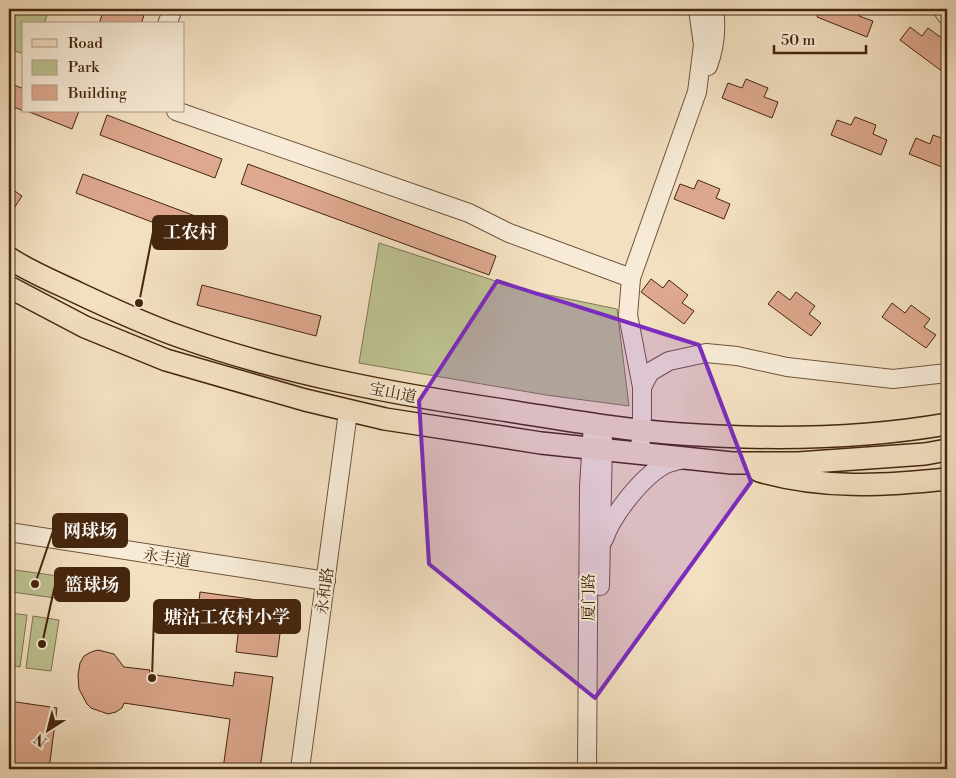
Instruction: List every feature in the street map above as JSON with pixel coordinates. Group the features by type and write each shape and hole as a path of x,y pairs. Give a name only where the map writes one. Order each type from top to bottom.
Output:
{"main road":[{"name":"宝山道","path":"9,258 114,310 172,334 250,358 334,380 412,397 599,425 734,437 798,437 877,433 920,429 947,424"},
{"name":"宝山道","path":"9,287 85,327 166,360 348,412 467,432 596,450 732,463 798,463 925,454 947,450"},
{"path":"732,463 777,476 815,483 852,485 902,484 947,479"}],"street":[{"path":"168,22 173,9"},
{"path":"698,9 702,45 698,92"},
{"path":"640,454 642,387 628,315 631,278 714,49 716,19 714,9"},
{"path":"942,9 947,16"},
{"path":"179,112 469,213 509,233 631,278"},
{"path":"642,387 650,372 669,360 706,353 894,380 947,373"},
{"name":"永和路","path":"300,769 348,412"},
{"name":"厦门路","path":"587,769 589,486 599,425"},
{"name":"厦门路","path":"596,450 601,552 598,769"},
{"path":"601,552 610,526 630,497 664,465 684,459"},
{"name":"永丰道","path":"9,532 326,581"}],"highlighted area":[{"path":"497,281 699,345 751,482 595,698 429,564 419,401"}],"green space":[{"path":"9,9 49,9 45,22 22,22 22,53 9,49"},
{"path":"379,243 520,289 617,309 629,406 546,395 359,363"},
{"path":"15,570 58,576 55,598 12,592"},
{"path":"9,613 27,615 20,667 9,665"},
{"path":"33,616 59,620 51,671 26,668"}],"building":[{"path":"104,9 146,9 142,22 100,22"},
{"path":"820,9 862,9 859,16 873,21 867,37 817,17"},
{"path":"910,27 922,36 928,28 947,42 941,50 947,55 947,66 943,72 900,40"},
{"path":"746,79 768,88 764,97 778,102 772,118 722,98 728,83 742,88"},
{"path":"9,83 22,88 22,110 9,105"},
{"path":"30,112 79,112 72,129"},
{"path":"107,115 222,159 215,178 100,135"},
{"path":"855,117 876,125 873,134 887,140 881,155 831,135 837,120 851,125"},
{"path":"933,135 947,140 947,169 909,154 916,138 930,144"},
{"path":"248,164 496,256 489,275 241,184"},
{"path":"83,174 198,217 191,237 76,193"},
{"path":"698,180 720,189 716,198 730,204 724,219 674,199 680,184 694,189"},
{"path":"9,187 22,196 9,216"},
{"path":"651,279 663,288 669,280 688,295 682,303 694,311 684,324 641,292"},
{"path":"202,285 321,316 316,336 197,305"},
{"path":"778,291 790,300 796,292 815,306 809,314 821,323 811,336 768,304"},
{"path":"892,303 905,313 911,305 930,319 924,327 936,335 926,348 882,317"},
{"path":"200,592 272,602 270,616 282,618 277,657 236,652 239,627 197,620"},
{"path":"98,650 114,654 124,667 150,670 149,674 233,686 235,672 273,677 260,769 223,769 230,719 124,703 122,708 108,714 91,708 79,689 78,675 80,663 84,656"},
{"path":"9,701 57,708 49,769 9,769"}],"place":[{"name":"工农村","path":"139,303"},
{"name":"网球场","path":"35,584"},
{"name":"篮球场","path":"42,644"},
{"name":"塘沽工农村小学","path":"152,678"}]}
